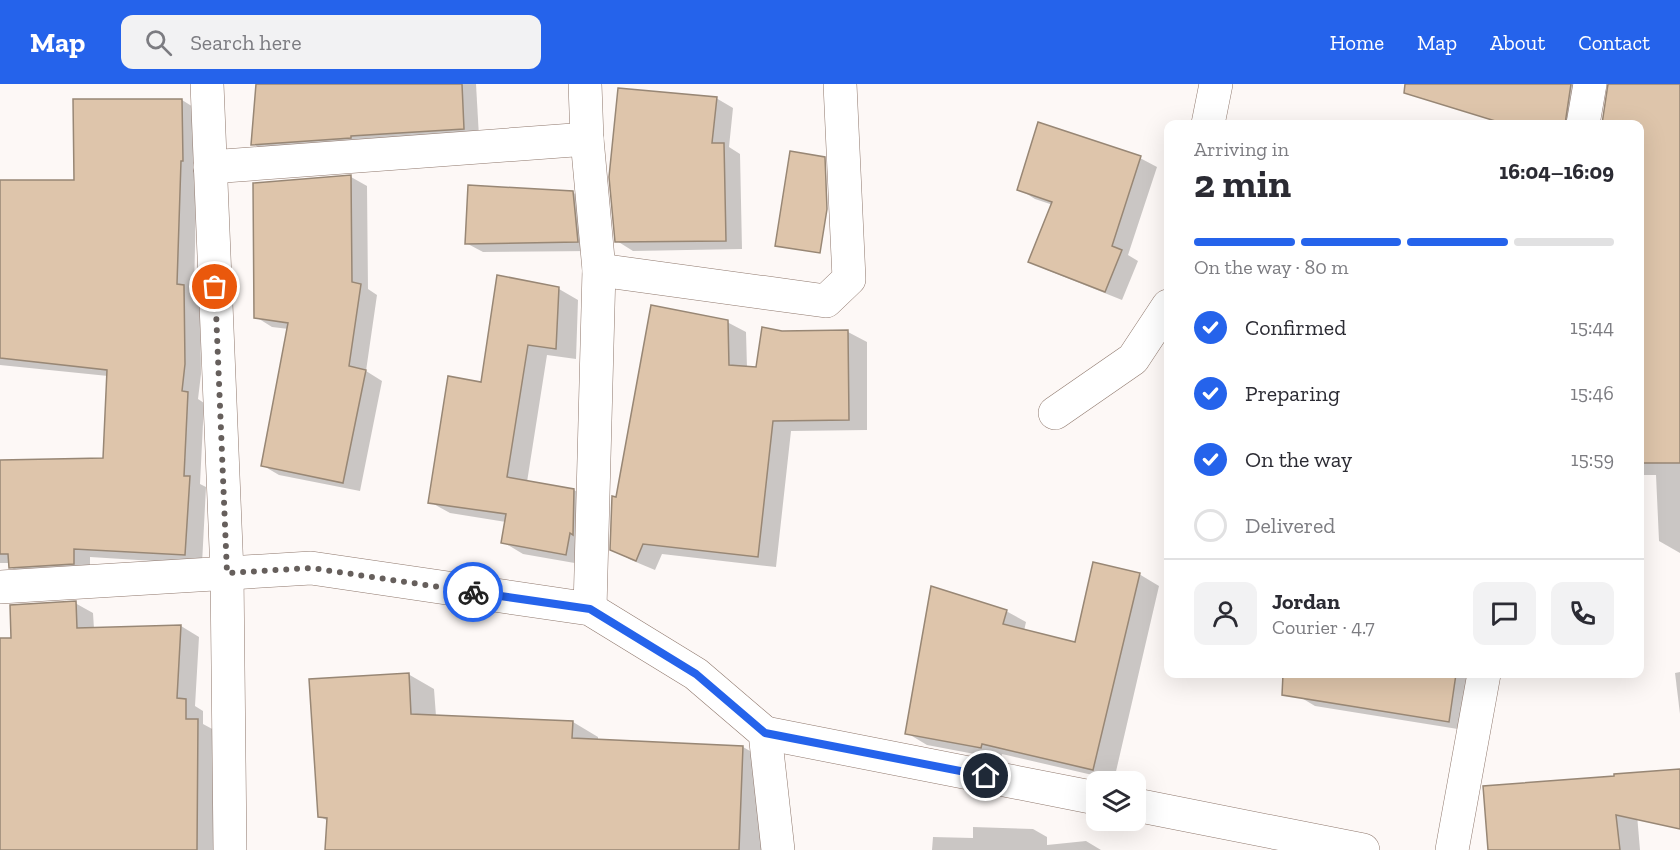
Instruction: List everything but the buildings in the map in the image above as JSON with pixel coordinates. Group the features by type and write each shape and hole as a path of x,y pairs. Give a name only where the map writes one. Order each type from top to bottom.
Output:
{"street":[{"path":"207,84 227,573 230,850"},
{"path":"585,84 587,139 599,270 590,609"},
{"path":"599,270 826,301 849,279 840,84"},
{"path":"1209,120 1216,84"},
{"path":"1584,120 1590,84"},
{"path":"210,167 587,139"},
{"path":"1055,413 1133,359 1164,312"},
{"path":"0,587 311,568 590,609 696,674 765,733 1086,796"},
{"path":"1452,850 1483,678"},
{"path":"765,733 778,850"},
{"path":"1146,808 1364,850"}],"way so far":[{"path":"215,287 227,573 311,568 473,592"}],"route":[{"path":"473,592 590,609 696,674 765,733 986,776"}]}
